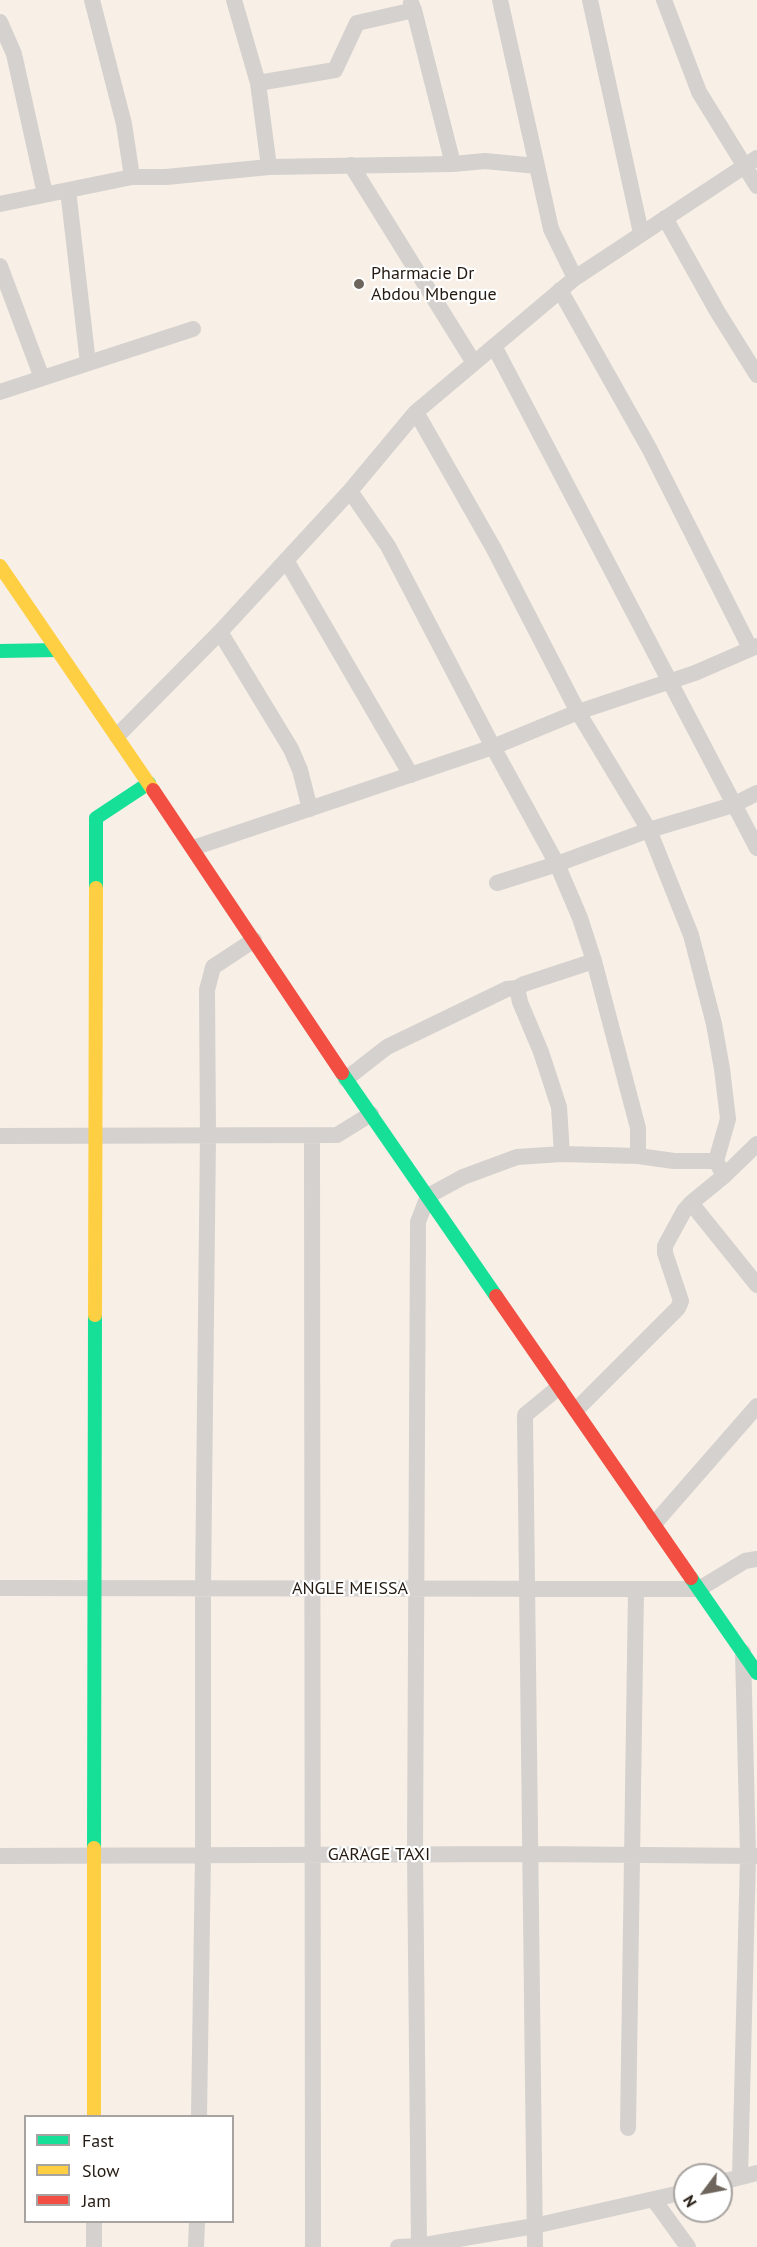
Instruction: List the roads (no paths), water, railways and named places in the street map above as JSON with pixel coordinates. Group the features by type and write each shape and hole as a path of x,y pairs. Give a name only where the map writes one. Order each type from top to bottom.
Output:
{"street":[{"path":"92,0 124,124 132,177"},
{"path":"234,0 258,83 269,167"},
{"path":"500,0 551,229 575,278"},
{"path":"590,0 641,233"},
{"path":"664,0 699,92 751,162 757,186"},
{"path":"258,83 336,70 357,23 412,5 453,164"},
{"path":"0,22 14,54 45,194"},
{"path":"0,204 132,177 166,177 269,167 453,164 485,161 537,166"},
{"path":"117,736 220,632 350,491 416,412 575,278 751,162"},
{"path":"351,165 474,363"},
{"path":"68,190 88,363"},
{"path":"665,218 717,311 757,375"},
{"path":"0,266 42,378"},
{"path":"193,848 493,747 578,712 669,682 754,647 649,448 560,290"},
{"path":"0,392 193,329"},
{"path":"494,346 757,848"},
{"path":"416,412 494,549 578,712 649,830 691,935 714,1024 728,1119 720,1168"},
{"path":"350,491 388,546 493,747 558,864 580,918 594,961 638,1128 638,1156"},
{"path":"286,560 411,775"},
{"path":"0,566 193,848 346,1079 757,1673"},
{"path":"220,632 291,749 300,770 310,809"},
{"path":"0,651 57,650"},
{"path":"94,2115 96,818 149,783"},
{"path":"497,883 558,864 649,830 733,805 757,793"},
{"path":"198,2115 203,1855 202,1588 208,1135 207,990 213,967 254,940"},
{"path":"346,1079 387,1047 507,989 517,988 594,961"},
{"path":"517,988 520,1002 541,1052 559,1107 562,1154"},
{"path":"0,1136 337,1135 371,1114"},
{"path":"312,1135 313,2247"},
{"path":"576,1410 678,1308 681,1301 665,1246 684,1211 720,1168 757,1144"},
{"path":"419,2246 415,1854 418,1222 428,1196 463,1178 517,1157 562,1154 638,1156 720,1168"},
{"path":"691,1203 757,1285"},
{"path":"534,2247 525,1415 559,1387"},
{"path":"654,1524 757,1406"},
{"path":"699,1589 751,1560 757,1545"},
{"name":"ANGLE MEISSA","path":"0,1588 699,1589"},
{"path":"628,2128 636,1589"},
{"path":"740,2177 753,1856 743,1652"},
{"name":"GARAGE TAXI","path":"0,1856 415,1854 753,1856"},
{"path":"733,2179 757,2173"},
{"path":"398,2247 419,2246 534,2226 673,2195"},
{"path":"654,2200 688,2247"},
{"path":"94,2223 94,2247"},
{"path":"196,2247 197,2223"}],"place":[{"name":"Pharmacie Dr Abdou Mbengue","path":"359,284"}]}
